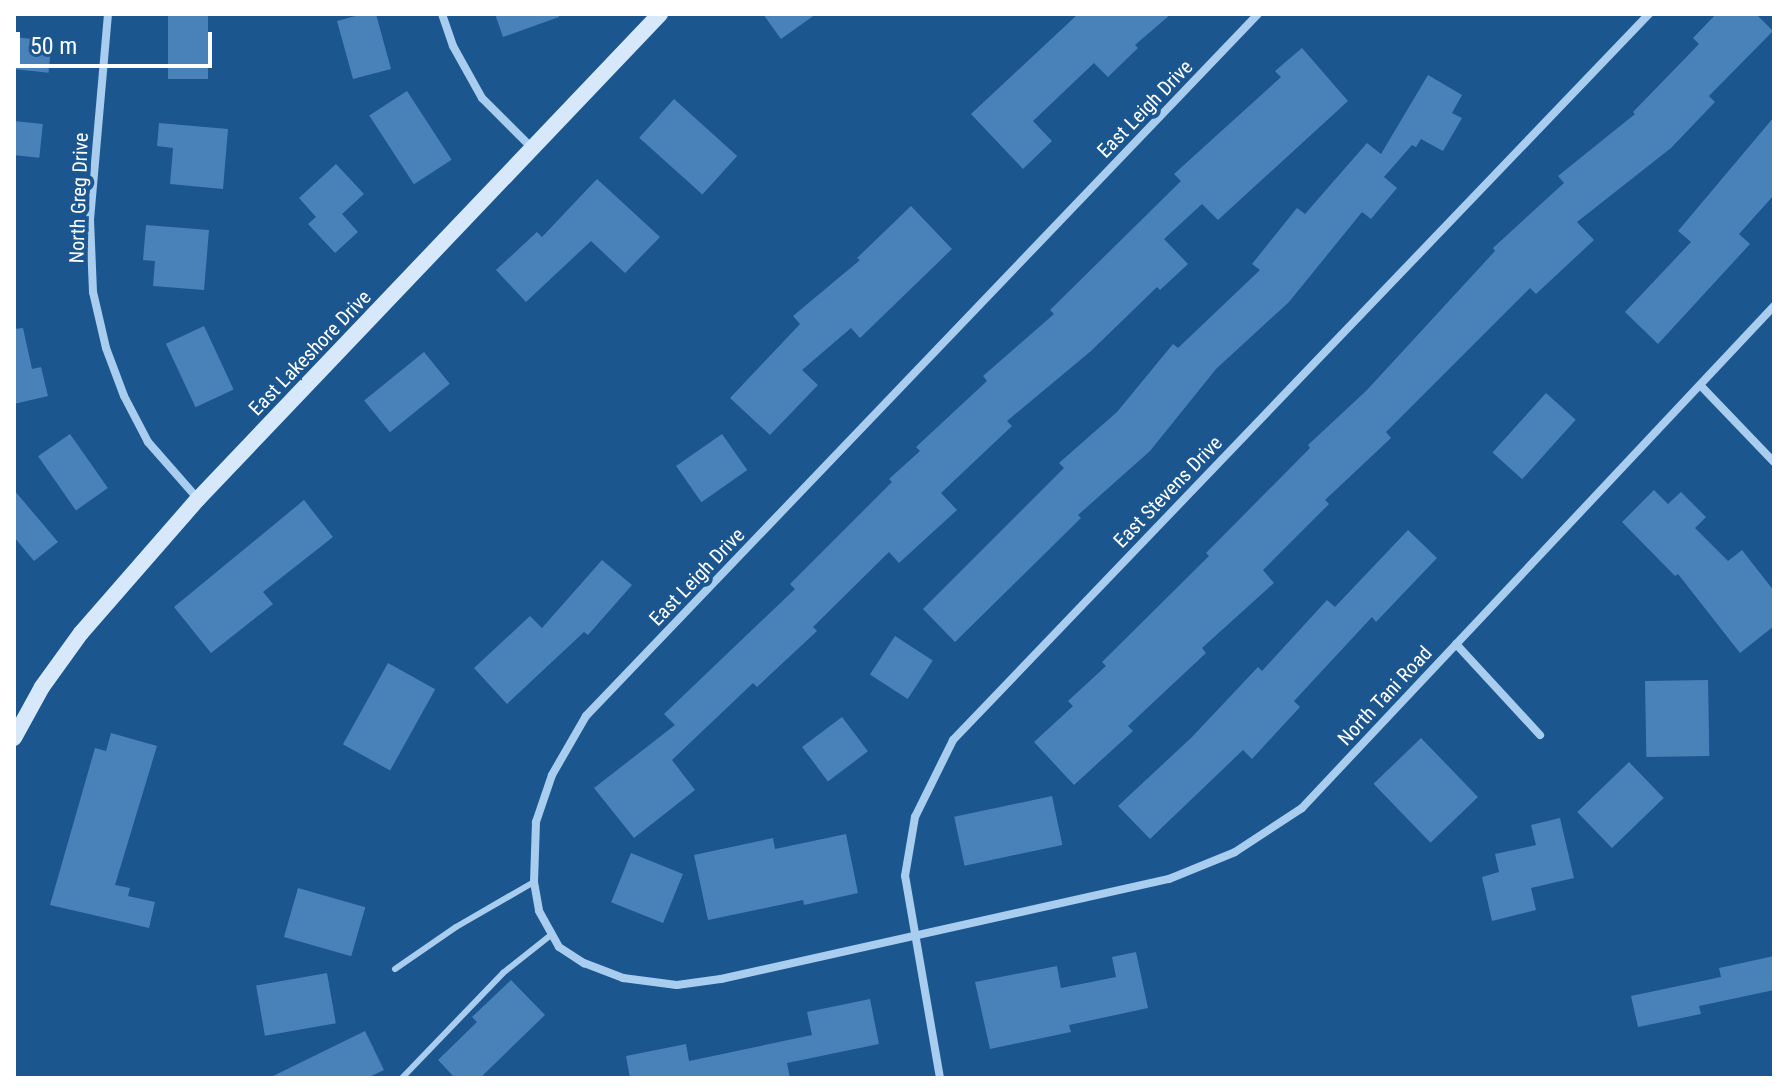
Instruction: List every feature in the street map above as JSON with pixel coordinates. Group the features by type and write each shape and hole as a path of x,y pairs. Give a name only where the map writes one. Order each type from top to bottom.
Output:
{"main road":[{"name":"East Lakeshore Drive","path":"16,728 81,633 198,499 660,14"}],"street":[{"name":"North Greg Drive","path":"108,14 90,220 93,292 106,348 124,396 148,442 198,499"},
{"path":"442,14 453,46 482,98 533,149"},
{"name":"East Leigh Drive","path":"914,938 721,979 677,985 623,978 584,963 559,947 539,911 534,882 536,822 552,775 586,716 1258,14"},
{"name":"East Stevens Drive","path":"940,1078 905,876 915,817 953,740 1649,14"},
{"name":"North Tani Road","path":"914,938 1169,879 1235,852 1302,808 1774,306"},
{"path":"1701,386 1774,462"},
{"path":"1456,644 1540,735"}],"lane":[{"path":"395,969 456,927 534,882"},
{"path":"402,1078 503,973 552,934"}],"building":[{"path":"168,14 208,14 208,79 168,79"},
{"path":"376,14 391,69 353,79 337,21"},
{"path":"495,14 559,14 559,17 503,37"},
{"path":"763,14 816,14 781,39"},
{"path":"1078,14 1171,14 1135,45 1138,48 1108,77 1094,63 1033,121 1052,141 1023,169 971,114"},
{"path":"1716,14 1756,14 1773,31 1709,96 1715,102 1671,148 1577,222 1594,240 1536,294 1530,288 1386,432 1391,438 1325,500 1329,504 1263,570 1274,583 1202,648 1206,653 1128,726 1133,731 1074,785 1034,742 1073,706 1068,701 1106,666 1102,662 1209,556 1206,553 1310,448 1308,445 1367,390 1495,251 1493,248 1564,183 1558,176 1635,114 1633,112 1699,44 1693,38"},
{"path":"14,37 52,41 48,73 14,69"},
{"path":"1302,48 1348,101 1218,220 1202,204 1164,239 1188,264 1160,290 1157,287 1091,351 1007,421 1012,426 941,493 957,510 899,563 889,552 813,627 817,631 757,687 753,683 672,760 695,790 634,838 594,788 675,725 664,714 795,589 790,584 892,482 889,479 920,451 916,447 987,381 983,376 1054,314 1050,310 1181,181 1174,174 1281,77 1275,71"},
{"path":"1428,75 1462,95 1452,113 1462,118 1443,151 1421,139 1416,147 1412,145 1384,177 1397,188 1371,219 1362,212 1289,302 1216,369 1150,451 1078,515 1081,518 955,642 923,609 1064,468 1059,463 1117,412 1173,344 1178,348 1260,270 1252,264 1297,208 1305,214 1367,143 1381,154"},
{"path":"407,91 452,160 414,184 369,116"},
{"path":"674,99 737,156 702,195 639,138"},
{"path":"1774,117 1774,195 1739,234 1750,244 1658,344 1625,312 1691,242 1678,231"},
{"path":"14,121 43,124 39,158 14,155"},
{"path":"159,123 228,129 223,189 170,184 173,148 157,146"},
{"path":"336,164 364,194 342,214 358,232 335,253 308,224 316,217 299,198"},
{"path":"597,179 660,237 625,273 591,241 526,302 496,270 537,232 542,237"},
{"path":"911,206 952,249 860,338 851,328 802,370 818,385 770,435 730,398 800,324 793,316 860,260 857,258"},
{"path":"146,225 209,230 204,290 153,286 155,261 143,260"},
{"path":"204,326 234,389 196,407 166,344"},
{"path":"23,328 32,369 41,367 48,396 14,404 14,329"},
{"path":"424,352 450,384 390,432 364,400"},
{"path":"1546,393 1576,420 1522,479 1492,452"},
{"path":"70,434 108,488 76,510 38,456"},
{"path":"722,434 747,470 701,502 676,466"},
{"path":"14,490 58,542 34,561 14,537"},
{"path":"1654,490 1668,504 1681,492 1706,517 1695,528 1728,561 1742,550 1774,591 1774,626 1740,653 1678,574 1675,576 1622,522"},
{"path":"304,500 333,537 263,592 273,604 211,653 174,607"},
{"path":"1408,530 1437,558 1376,622 1372,617 1294,701 1300,707 1252,759 1243,750 1150,839 1118,806 1192,737 1258,667 1262,671 1327,600 1335,607"},
{"path":"602,560 632,585 588,635 584,632 507,704 474,668 530,616 542,628"},
{"path":"895,636 933,661 908,699 870,675"},
{"path":"388,663 435,689 390,771 343,744"},
{"path":"1708,680 1709,756 1646,757 1645,681"},
{"path":"842,717 868,751 828,781 802,747"},
{"path":"111,733 157,746 115,885 130,888 128,896 155,902 149,928 50,905 95,748 106,751"},
{"path":"1421,738 1478,797 1430,843 1374,784"},
{"path":"1629,762 1664,798 1612,848 1577,812"},
{"path":"1052,796 1062,845 965,866 954,817"},
{"path":"1560,818 1574,878 1531,888 1536,910 1492,921 1482,877 1499,872 1495,854 1536,845 1531,825"},
{"path":"846,834 858,893 804,905 803,900 708,920 694,855 773,838 775,849"},
{"path":"631,853 683,874 663,923 611,902"},
{"path":"298,888 365,907 351,956 284,937"},
{"path":"1136,952 1148,1008 1069,1025 1071,1032 990,1049 975,982 1057,966 1061,988 1116,977 1112,957"},
{"path":"1774,956 1774,990 1699,1006 1701,1014 1638,1027 1631,996 1721,977 1719,968"},
{"path":"327,973 336,1023 265,1036 256,986"},
{"path":"511,980 545,1015 480,1078 455,1078 438,1060 477,1022 472,1017"},
{"path":"870,999 879,1044 787,1063 790,1078 630,1078 626,1056 686,1044 689,1061 812,1035 807,1012"},
{"path":"365,1031 384,1070 367,1078 269,1078"}]}
